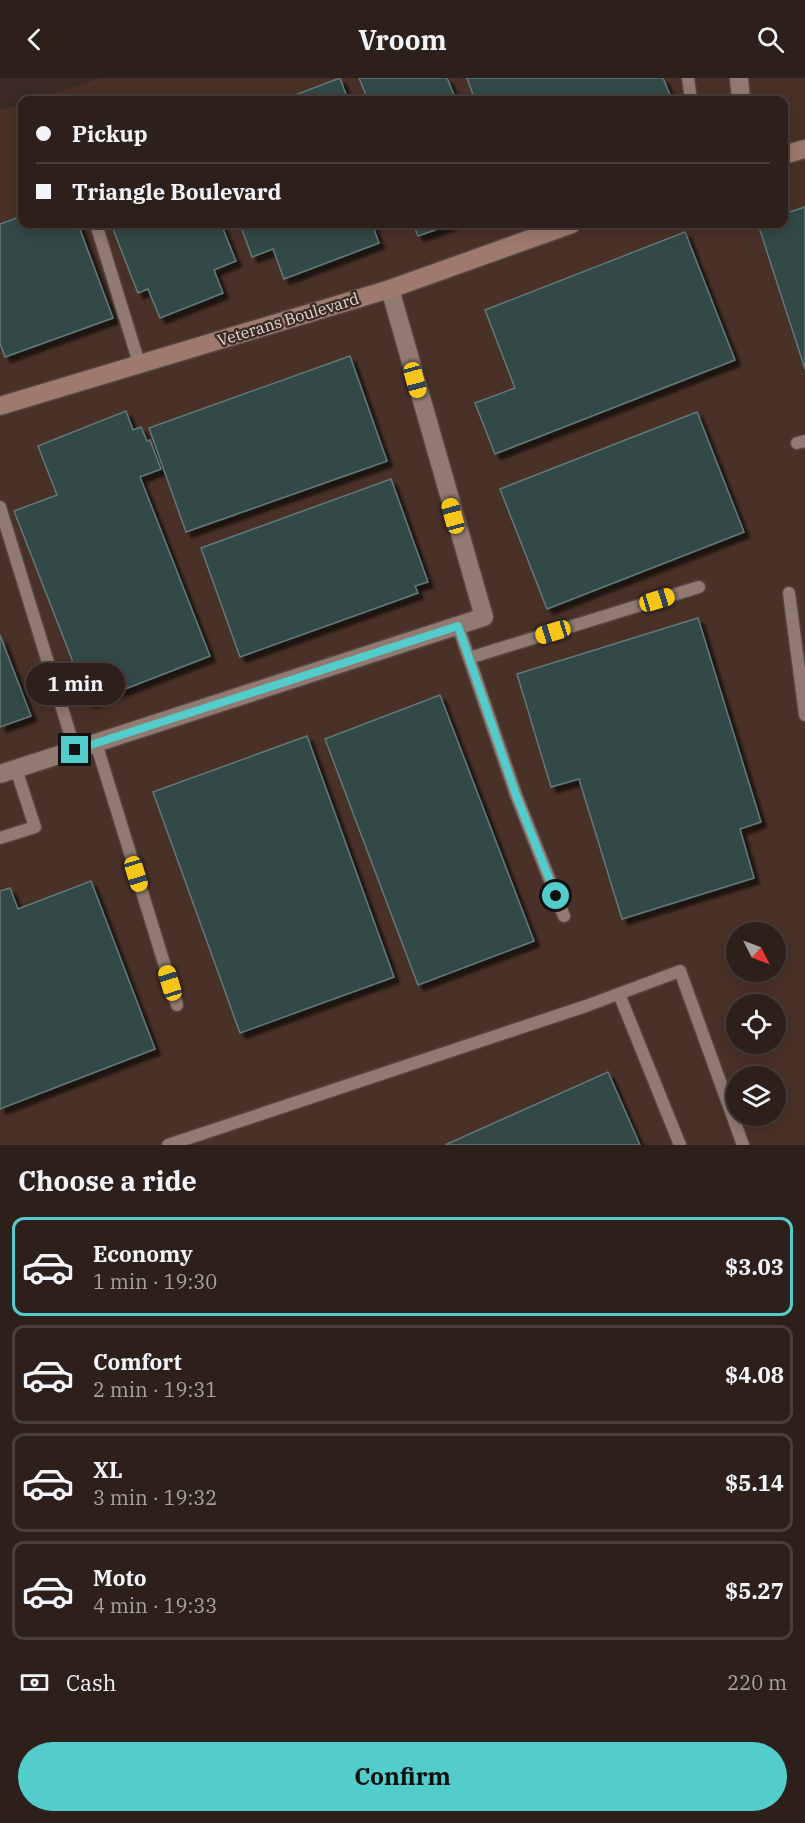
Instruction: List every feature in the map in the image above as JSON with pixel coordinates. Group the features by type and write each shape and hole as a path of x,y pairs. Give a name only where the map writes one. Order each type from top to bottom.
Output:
{"street":[{"path":"739,78 741,96"},
{"path":"788,154 805,149"},
{"name":"Veterans Boulevard","path":"0,405 390,289 561,228"},
{"path":"8,771 484,617 390,289"}],"lane":[{"path":"688,78 690,96"},
{"path":"97,228 139,363"},
{"path":"0,507 75,750"},
{"path":"469,658 699,587"},
{"path":"789,593 805,715"},
{"path":"458,626 516,795 564,916"},
{"path":"96,743 177,1005"},
{"path":"0,838 34,827 8,771"},
{"path":"168,1145 619,994 680,971 742,1145"},
{"path":"619,994 680,1145"}],"shaded area":[{"path":"101,78 805,78 805,1145 0,1145 0,111 18,104 18,228 788,228 788,96 45,96"}],"building":[{"path":"340,78 347,96 293,96"},
{"path":"359,78 447,78 454,96 366,96"},
{"path":"467,78 663,78 670,96 474,96"},
{"path":"805,207 805,369 759,228 788,228 788,212"},
{"path":"18,217 18,228 79,228 113,318 5,357 0,343 0,224"},
{"path":"113,228 223,228 236,261 214,270 223,293 160,318 148,289 138,293"},
{"path":"241,228 373,228 379,243 284,279 273,249 252,257"},
{"path":"415,228 441,228 418,236"},
{"path":"685,232 735,360 495,454 475,403 515,388 485,310"},
{"path":"350,356 387,461 186,532 149,428"},
{"path":"126,411 133,430 141,427 147,441 150,440 161,469 140,477 210,656 89,703 14,511 57,495 38,446"},
{"path":"697,412 744,532 547,609 500,489"},
{"path":"391,479 428,582 415,586 418,593 240,657 201,548"},
{"path":"698,618 761,822 740,829 754,878 622,919 579,779 551,787 517,674"},
{"path":"0,635 31,716 0,727"},
{"path":"440,695 534,941 418,985 325,739"},
{"path":"307,736 394,977 240,1033 153,792"},
{"path":"91,881 155,1049 0,1109 0,891 10,888 18,909"},
{"path":"608,1072 640,1145 445,1145"}],"route":[{"path":"75,750 458,626 516,795 556,896"}]}
